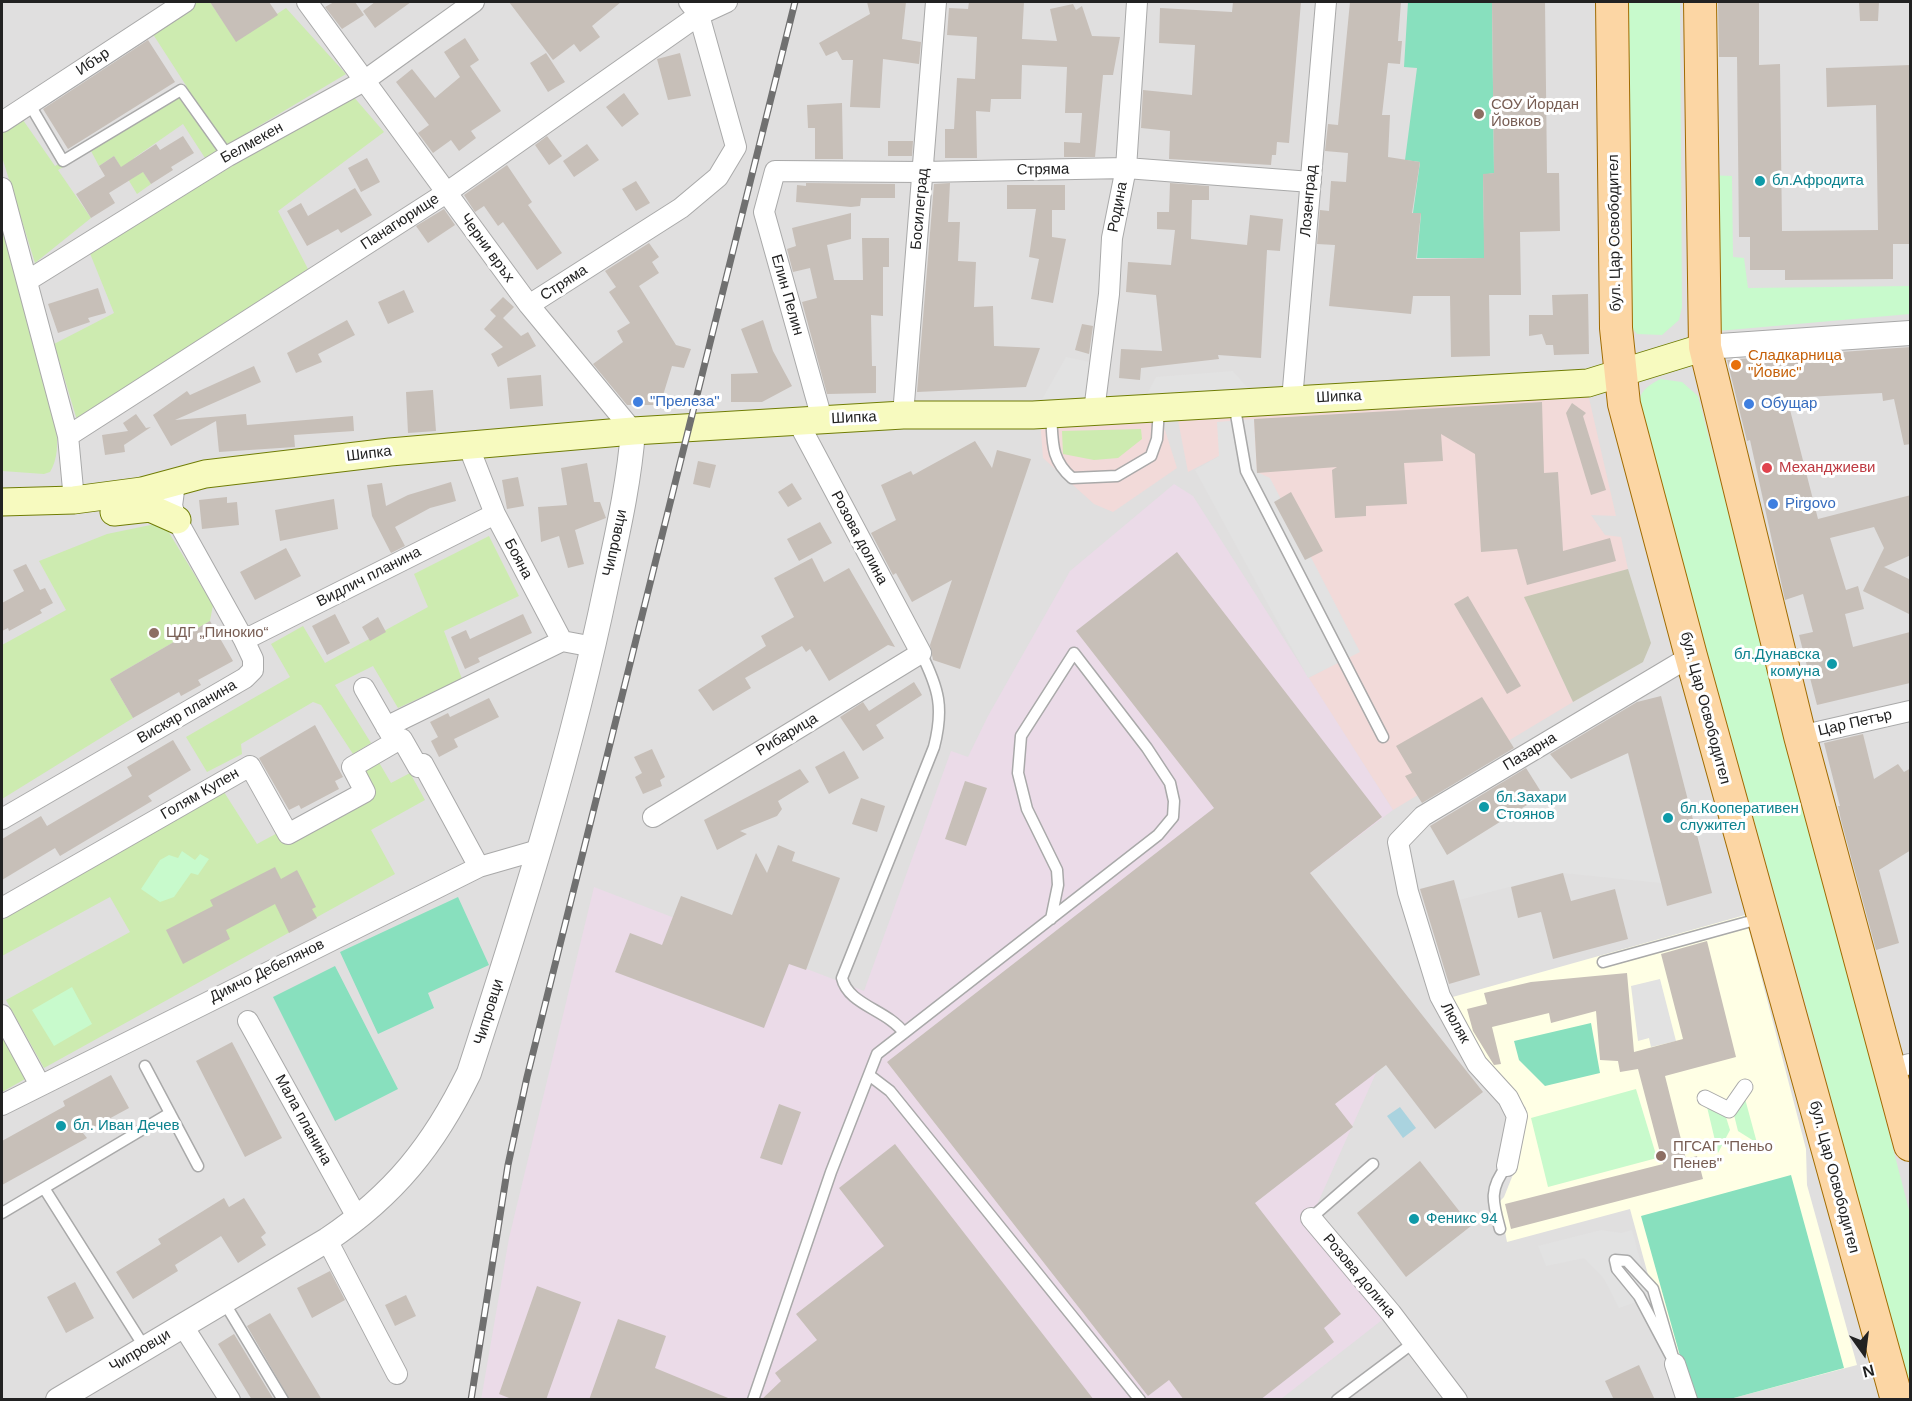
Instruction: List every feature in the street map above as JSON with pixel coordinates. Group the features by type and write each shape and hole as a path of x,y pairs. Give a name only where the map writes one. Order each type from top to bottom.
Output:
{"main road":[{"name":"бул. Цар Освободител","path":"1612,2 1616,328 1619,375 1690,656 1897,1400"},
{"path":"1700,2 1705,347 1800,736 1901,1066 1911,1145"},
{"name":"Шипка","path":"14,502 74,500 142,491 205,474 468,445 633,431 903,416 1050,414 1588,383 1705,347"},
{"path":"14,502 63,516 150,508 177,520"}],"street":[{"name":"Ибър","path":"2,122 185,2"},
{"name":"Черни връх","path":"307,2 529,305 633,431"},
{"name":"Белмекен","path":"27,281 228,156 364,81 474,2"},
{"name":"Панагюрище","path":"68,436 446,193 694,8 727,2"},
{"name":"Босилеград","path":"903,416 936,2"},
{"name":"Родина","path":"1094,411 1108,294 1112,238 1126,168 1137,2"},
{"name":"Лозенград","path":"1292,400 1326,2"},
{"name":"Стряма","path":"529,305 681,208 718,177 736,147 694,8"},
{"name":"Стряма","path":"775,171 923,172 1126,168 1311,182"},
{"name":"Елин Пелин","path":"775,171 764,212 810,421"},
{"path":"2,188 68,436 74,500"},
{"path":"1705,347 1911,333"},
{"name":"Розова долина","path":"810,421 921,653"},
{"name":"Чипровци","path":"74,1396 145,1348 327,1240 358,1219 413,1164 448,1117 465,1082 538,850 594,648 631,467 633,431"},
{"name":"Бояна","path":"468,445 495,514 562,641"},
{"name":"Вискяр планина","path":"2,819 245,678 253,670 253,659 244,640 177,520 172,506 175,483"},
{"name":"Видлич планина","path":"244,640 495,514"},
{"path":"390,735 562,641 594,648"},
{"name":"Рибарица","path":"653,817 921,653"},
{"name":"Пазарна","path":"1402,868 1398,842 1423,816 1690,656"},
{"path":"364,688 390,735 402,739 418,767 423,764 479,867"},
{"name":"Цар Петър","path":"1800,736 1911,711"},
{"name":"Голям Купен","path":"2,908 250,766 288,834 365,792 352,767 390,735"},
{"name":"Димчо Дебелянов","path":"2,1105 479,867 538,850"},
{"name":"Люляк","path":"1402,868 1440,996 1477,1064 1508,1098 1517,1116 1507,1166"},
{"path":"2,1015 40,1085"},
{"name":"Мала планина","path":"248,1022 358,1219"},
{"path":"1706,1098 1729,1110 1745,1087"},
{"name":"Розова долина","path":"1311,1218 1457,1400"},
{"path":"327,1240 397,1374"},
{"path":"183,1326 230,1400"},
{"path":"1675,1364 1687,1400"}],"lane":[{"path":"30,105 63,161 181,90 228,156"},
{"path":"1234,404 1246,471 1383,737"},
{"path":"1050,414 1053,446 1058,466 1072,478 1117,476 1151,456 1157,439 1159,408"},
{"path":"904,1033 896,1022 852,996 844,987 842,978 934,747 941,721 940,702 933,677 921,653"},
{"path":"753,1400 831,1172 877,1054 1051,919 1158,835 1173,817 1174,801 1170,783 1147,747 1074,653 1021,736 1018,773 1027,809 1057,870 1058,885 1051,919"},
{"path":"1603,962 1762,918"},
{"path":"145,1066 198,1166"},
{"path":"869,1075 890,1091 1140,1400"},
{"path":"2,1213 170,1113"},
{"name":"Розова долина","path":"1311,1218 1373,1164"},
{"path":"1500,1229 1492,1200 1500,1175 1507,1166"},
{"path":"44,1188 145,1348"},
{"path":"1615,1260 1627,1261 1653,1289 1675,1364 1639,1296 1617,1269 1615,1260"},
{"path":"224,1301 283,1400"},
{"path":"1337,1400 1413,1343"}],"shaded area":[{"path":"2,2 1910,2 1910,1399 2,1399"},
{"path":"1066,357 1099,364 1094,411 1033,415"},
{"path":"1233,371 1260,402 1139,409 1156,377"},
{"path":"1586,385 1616,516 1591,515 1605,535 1621,537 1628,569 1525,598 1573,702 1393,810 1308,678 1337,663 1219,456 1188,472 1176,410"},
{"path":"1163,411 1164,427 1177,468 1113,512 1094,504 1043,458 1040,419"},
{"path":"1254,419 1257,472 1270,478 1360,652 1308,678 1195,470 1219,456 1217,422"},
{"path":"1174,484 1193,496 1393,810 1252,917 1376,1073 1311,1218 1391,1313 1281,1399 481,1400 509,1238 594,887 864,991 951,751 968,757 988,716 1070,571"},
{"path":"1628,569 1651,643 1643,662 1573,702 1524,597"},
{"path":"1543,746 1571,779 1628,753 1661,883 1563,873 1459,900 1453,880 1408,892 1398,842 1423,816 1448,854 1543,795 1520,758"},
{"name":"ПГСАГ \"Пеньо Пенев\"","path":"1745,915 1806,1149 1807,1185 1857,1365 1730,1399 1682,1399 1630,1209 1507,1242 1499,1202 1504,1197 1514,1172 1526,1108 1479,1061 1449,998"},
{"path":"1660,979 1676,1041 1651,1047 1649,1038 1638,1041 1631,986"},
{"path":"1601,1230 1621,1233 1632,1230 1650,1297 1619,1308 1604,1279 1584,1258 1546,1266 1538,1246"}],"green space":[{"path":"195,2 210,2 236,41 286,8 346,74 205,158 183,124 134,158 151,184 137,194 114,156 99,166 91,151 58,170 91,218 35,263 2,157 2,133 23,120 55,166 187,87 149,28"},
{"path":"1408,2 1492,2 1494,173 1483,175 1484,232 1490,258 1417,258 1421,214 1413,213 1420,162 1405,160 1417,68 1404,67"},
{"path":"1628,2 1680,2 1682,307 1679,320 1662,335 1637,334 1629,325 1626,297"},
{"path":"352,95 384,132 278,211 308,269 77,420 54,344 114,313 89,251"},
{"path":"1707,175 1732,176 1733,257 1744,258 1748,288 1910,286 1910,314 1718,331"},
{"path":"2,223 56,428 55,462 50,472 44,474 2,471"},
{"path":"1660,379 1682,382 1698,396 1910,1214 1910,1389 1639,402 1649,385"},
{"path":"1141,429 1142,439 1118,458 1094,460 1063,454 1062,431"},
{"path":"160,523 168,531 213,605 210,621 110,679 133,718 2,799 2,645 66,610 39,561 107,534"},
{"path":"489,536 519,596 444,631 462,679 398,708 373,666 335,685 371,743 353,754 321,705 313,702 241,744 242,754 207,772 186,737 290,677 271,644 303,626 325,663 428,607 414,574"},
{"path":"377,759 391,783 410,773 425,800 371,830 395,874 44,1068 6,1000 130,932 110,897 2,956 2,920 224,792 257,844 368,784 360,769"},
{"path":"182,851 195,860 200,854 209,859 198,875 191,873 174,897 160,902 141,889 160,860 169,855 178,858"},
{"path":"458,897 489,965 428,993 434,1008 378,1034 340,952"},
{"path":"335,966 398,1089 335,1121 273,997"},
{"path":"72,987 92,1024 54,1046 32,1010"},
{"path":"1591,1023 1600,1073 1545,1086 1519,1060 1514,1041"},
{"path":"2,1032 27,1078 2,1092"},
{"path":"1636,1089 1657,1158 1548,1187 1531,1118"},
{"path":"1744,1095 1757,1143 1738,1131 1733,1111"},
{"path":"1707,1107 1725,1114 1730,1130 1718,1153"},
{"path":"1791,1175 1844,1368 1730,1399 1692,1399 1641,1216"}],"water":[{"path":"1400,1107 1416,1128 1403,1138 1387,1116"}],"building":[{"path":"210,2 269,2 278,15 236,42"},
{"path":"334,2 355,2 364,15 342,29 325,7"},
{"path":"375,2 411,2 375,28 363,11"},
{"path":"509,2 621,2 592,26 600,37 580,52 574,44 553,60"},
{"path":"867,2 906,2 902,39 921,42 919,64 883,59 880,108 850,107 853,60 842,60 837,51 826,56 819,43 870,14"},
{"path":"969,2 1024,2 1022,39 1057,41 1050,9 1073,4 1076,10 1082,6 1092,36 1120,37 1113,75 1103,75 1095,157 1064,157 1064,142 1080,143 1082,113 1065,113 1067,67 1022,65 1021,99 991,99 990,112 976,111 977,158 945,158 945,129 954,129 957,78 975,79 977,37 947,35 949,8 968,9"},
{"path":"1233,2 1301,2 1289,143 1277,142 1276,155 1272,155 1271,165 1169,159 1170,131 1141,128 1143,90 1192,95 1195,45 1159,43 1160,8 1232,12"},
{"path":"1350,2 1401,2 1398,41 1402,41 1400,64 1388,63 1382,115 1390,115 1388,157 1420,162 1412,213 1421,213 1416,259 1484,258 1483,174 1494,173 1492,2 1545,2 1547,173 1559,173 1560,231 1520,232 1521,295 1489,295 1490,356 1451,357 1450,296 1413,296 1411,314 1329,306 1335,245 1317,244 1320,210 1329,211 1331,181 1346,182 1348,153 1325,151 1328,124 1338,125"},
{"name":"бл.Афродита","path":"1718,2 1759,2 1759,65 1780,64 1782,231 1878,230 1876,105 1827,107 1826,68 1911,65 1911,244 1893,244 1893,279 1785,280 1785,270 1750,270 1750,237 1739,237 1737,57 1719,57"},
{"path":"1859,2 1879,2 1878,21 1860,21"},
{"path":"465,38 479,60 470,66 501,111 471,131 476,138 459,151 451,140 433,153 418,133 429,125 396,82 412,69 435,98 460,77 444,52"},
{"path":"148,40 175,82 68,149 43,109"},
{"path":"546,53 565,82 548,92 530,63"},
{"path":"680,53 691,96 668,100 657,59"},
{"path":"624,93 639,114 622,127 606,107"},
{"path":"842,103 843,159 815,159 815,128 808,128 807,105"},
{"path":"183,136 194,153 171,167 173,170 151,184 143,172 109,193 115,203 91,218 76,194 105,176 99,166 114,156 121,167 156,144 160,150"},
{"path":"547,136 562,156 549,165 535,145"},
{"path":"888,141 913,141 912,156 888,156"},
{"path":"587,144 599,160 574,177 563,161"},
{"path":"367,158 380,182 361,192 348,168"},
{"path":"507,165 532,202 528,205 562,253 537,270 503,222 498,226 484,206 475,212 464,195"},
{"path":"636,181 650,203 636,211 622,189"},
{"path":"806,183 895,184 895,198 861,198 860,206 851,207 796,202 797,185 806,186"},
{"path":"950,183 948,222 960,222 958,261 976,262 974,307 993,306 994,346 1040,348 1026,387 917,392 934,184"},
{"path":"1170,183 1209,186 1209,200 1192,200 1191,239 1247,245 1250,215 1283,219 1280,251 1267,250 1261,358 1218,355 1219,359 1141,368 1140,380 1119,378 1121,349 1162,351 1156,295 1126,292 1128,262 1171,265 1175,230 1157,229 1157,212 1169,212"},
{"path":"1007,185 1065,185 1065,210 1052,210 1052,237 1066,239 1053,303 1031,299 1039,259 1029,257 1036,209 1007,209"},
{"path":"355,188 372,215 341,233 338,229 307,246 287,211 301,203 308,216"},
{"path":"444,209 455,225 428,243 416,226"},
{"path":"851,213 851,239 827,245 834,280 863,280 862,238 889,238 889,267 883,267 883,316 871,315 872,366 876,366 876,393 827,394 802,302 817,298 810,268 793,272 787,249 796,246 792,228"},
{"path":"649,243 659,257 652,262 659,273 639,286 676,345 691,349 684,368 672,366 660,405 627,405 593,364 623,342 617,331 630,323 609,292 616,287 605,271"},
{"path":"98,288 106,313 88,318 90,322 58,333 48,304"},
{"path":"404,290 414,312 388,324 378,302"},
{"path":"1588,294 1589,354 1554,355 1553,345 1546,345 1542,334 1529,336 1529,315 1553,315 1552,295"},
{"path":"503,297 514,307 503,318 521,336 528,332 536,346 498,367 491,354 503,347 484,329 496,316 490,310"},
{"path":"347,320 355,335 318,354 322,362 296,373 287,353"},
{"path":"763,320 773,351 792,386 762,402 731,402 731,374 758,373 741,329"},
{"path":"1082,324 1093,326 1089,354 1075,350"},
{"path":"1911,347 1911,444 1904,445 1894,399 1883,401 1882,393 1806,397 1788,402 1818,519 1911,495 1911,555 1884,567 1911,580 1911,615 1863,591 1884,548 1874,527 1830,538 1846,590 1858,586 1864,609 1845,614 1853,647 1910,632 1910,683 1817,705 1799,635 1813,632 1803,594 1785,600 1750,440 1747,441 1727,360 1751,358 1751,361 1771,357"},
{"path":"254,366 261,382 175,420 246,414 247,425 353,416 354,431 294,435 295,447 219,452 216,421 171,446 153,415 187,391 190,395"},
{"path":"541,375 543,406 510,409 507,378"},
{"path":"433,390 436,431 408,433 406,392"},
{"path":"1542,402 1544,473 1558,472 1563,551 1610,538 1616,561 1527,585 1517,549 1481,552 1475,454 1441,434 1443,461 1404,463 1407,504 1366,506 1366,516 1335,518 1332,470 1337,467 1257,473 1254,419"},
{"path":"1572,403 1586,413 1583,416 1606,490 1591,495 1566,413"},
{"path":"136,414 146,428 151,427 124,445 125,452 105,455 102,435 128,431 123,423"},
{"path":"975,441 992,468 997,450 1031,459 960,669 933,660 930,645 952,580 912,602 896,573 893,575 871,533 896,520 881,485 911,471 913,475"},
{"path":"698,461 716,465 710,488 693,484"},
{"path":"587,463 594,502 600,502 606,518 575,530 584,564 568,568 559,536 541,542 538,507 567,505 561,468"},
{"path":"518,477 524,506 507,509 502,480"},
{"path":"451,482 456,501 430,508 395,527 405,546 391,553 372,516 367,485 382,483 386,506 408,495"},
{"path":"792,483 802,499 788,507 778,492"},
{"path":"1291,492 1323,551 1305,560 1274,502"},
{"path":"227,497 227,503 237,502 239,525 202,529 199,500"},
{"path":"334,499 338,529 280,541 275,510"},
{"path":"820,522 832,543 799,561 787,539"},
{"path":"286,548 301,576 255,600 240,572"},
{"path":"1177,552 1382,817 1310,873 1483,1092 1435,1129 1386,1065 1335,1104 1353,1127 1255,1203 1341,1314 1324,1328 1334,1342 1260,1400 1184,1400 1169,1380 1148,1396 887,1062 1214,808 1076,631"},
{"path":"812,558 824,582 849,568 895,647 888,645 829,681 810,649 806,652 802,646 745,678 751,688 713,711 698,690 766,646 761,636 794,617 774,578"},
{"path":"26,564 40,590 45,588 53,603 40,610 42,613 9,631 8,628 2,631 2,603 24,591 13,570"},
{"path":"1468,596 1521,686 1507,694 1454,604"},
{"path":"335,614 350,643 327,655 312,626"},
{"path":"523,614 532,633 478,658 480,662 465,669 451,637 466,630 470,639"},
{"path":"378,617 386,632 370,641 362,627"},
{"path":"210,621 233,661 198,680 201,685 181,696 179,692 133,718 110,679"},
{"path":"914,682 922,695 876,725 884,738 863,751 840,717 863,702 869,711"},
{"name":"бл.Кооперативен служител","path":"1661,696 1712,893 1667,906 1628,753 1571,779 1550,754 1637,702"},
{"path":"1482,697 1514,748 1422,803 1405,776 1412,773 1396,746"},
{"path":"489,698 499,717 454,739 458,747 439,757 431,741 438,737 430,722 448,713 450,717"},
{"path":"315,725 343,777 335,781 339,789 301,809 299,805 289,810 259,758"},
{"path":"1863,734 1874,779 1898,764 1904,772 1911,768 1911,850 1879,870 1899,943 1876,950 1841,820 1838,806 1840,806 1824,743"},
{"path":"173,740 191,770 148,796 152,801 60,856 55,848 2,880 2,839 41,816 47,826 132,776 127,767"},
{"path":"652,749 665,777 660,780 662,786 643,794 635,777 642,773 634,757"},
{"path":"844,751 859,778 829,794 815,767"},
{"name":"бл.Захари Стоянов","path":"1526,768 1543,795 1447,855 1430,826"},
{"path":"800,769 809,782 778,801 782,809 777,816 740,831 747,834 717,850 704,820"},
{"path":"965,781 987,788 966,846 945,839"},
{"path":"861,798 885,806 877,832 852,824"},
{"path":"778,845 795,852 792,861 840,878 806,970 789,964 764,1028 615,972 630,933 662,945 681,896 732,915 756,853 767,873"},
{"path":"275,867 281,879 297,870 316,907 312,909 317,918 289,933 275,904 226,930 230,939 183,964 166,930 213,906 210,900"},
{"path":"1563,873 1571,901 1615,889 1628,939 1553,959 1541,912 1518,918 1511,887"},
{"path":"1454,880 1480,975 1449,984 1420,889"},
{"path":"1707,941 1736,1057 1665,1076 1686,1159 1697,1156 1703,1179 1511,1229 1505,1204 1663,1164 1638,1069 1620,1072 1618,1061 1600,1060 1596,1011 1551,1023 1549,1013 1492,1027 1501,1064 1494,1065 1473,1031 1467,1009 1487,1004 1484,993 1531,982 1627,973 1634,1052 1683,1039 1661,954"},
{"path":"232,1042 282,1138 245,1157 196,1061"},
{"name":"бл. Иван Дечев","path":"111,1075 129,1108 83,1133 87,1138 2,1185 2,1141 65,1106 63,1101"},
{"path":"779,1104 801,1112 782,1165 760,1158"},
{"path":"895,1144 1094,1400 761,1400 781,1381 775,1373 817,1340 796,1314 884,1246 839,1188"},
{"name":"Феникс 94","path":"1420,1161 1471,1226 1406,1277 1357,1213"},
{"path":"224,1198 229,1207 244,1198 266,1233 261,1237 266,1245 238,1263 221,1236 175,1265 178,1271 133,1299 116,1272 161,1244 158,1239"},
{"path":"330,1271 345,1300 312,1318 297,1288"},
{"path":"75,1282 94,1318 66,1333 47,1297"},
{"path":"537,1286 581,1302 546,1400 514,1400 499,1394"},
{"path":"406,1295 416,1316 395,1326 385,1305"},
{"path":"270,1313 322,1400 290,1400 247,1326"},
{"path":"618,1319 666,1336 655,1368 733,1400 589,1400"},
{"path":"234,1334 274,1400 252,1400 218,1344"},
{"path":"1639,1365 1655,1400 1614,1400 1605,1381"}],"railway":[{"path":"471,1400 508,1165 527,1077 795,2"}],"place":[{"name":"СОУ Йордан Йовков","path":"1479,114"},
{"name":"бл.Афродита","path":"1760,181"},
{"name":"Сладкарница \"Йовис\"","path":"1736,365"},
{"name":"\"Прелеза\"","path":"638,402"},
{"name":"Обущар","path":"1749,404"},
{"name":"Механджиеви","path":"1767,468"},
{"name":"Pirgovo","path":"1773,504"},
{"name":"ЦДГ „Пинокио“","path":"154,633"},
{"name":"бл.Дунавска комуна","path":"1832,664"},
{"name":"бл.Захари Стоянов","path":"1484,807"},
{"name":"бл.Кооперативен служител","path":"1668,818"},
{"name":"бл. Иван Дечев","path":"61,1126"},
{"name":"ПГСАГ \"Пеньо Пенев\"","path":"1661,1156"},
{"name":"Феникс 94","path":"1414,1219"}]}
